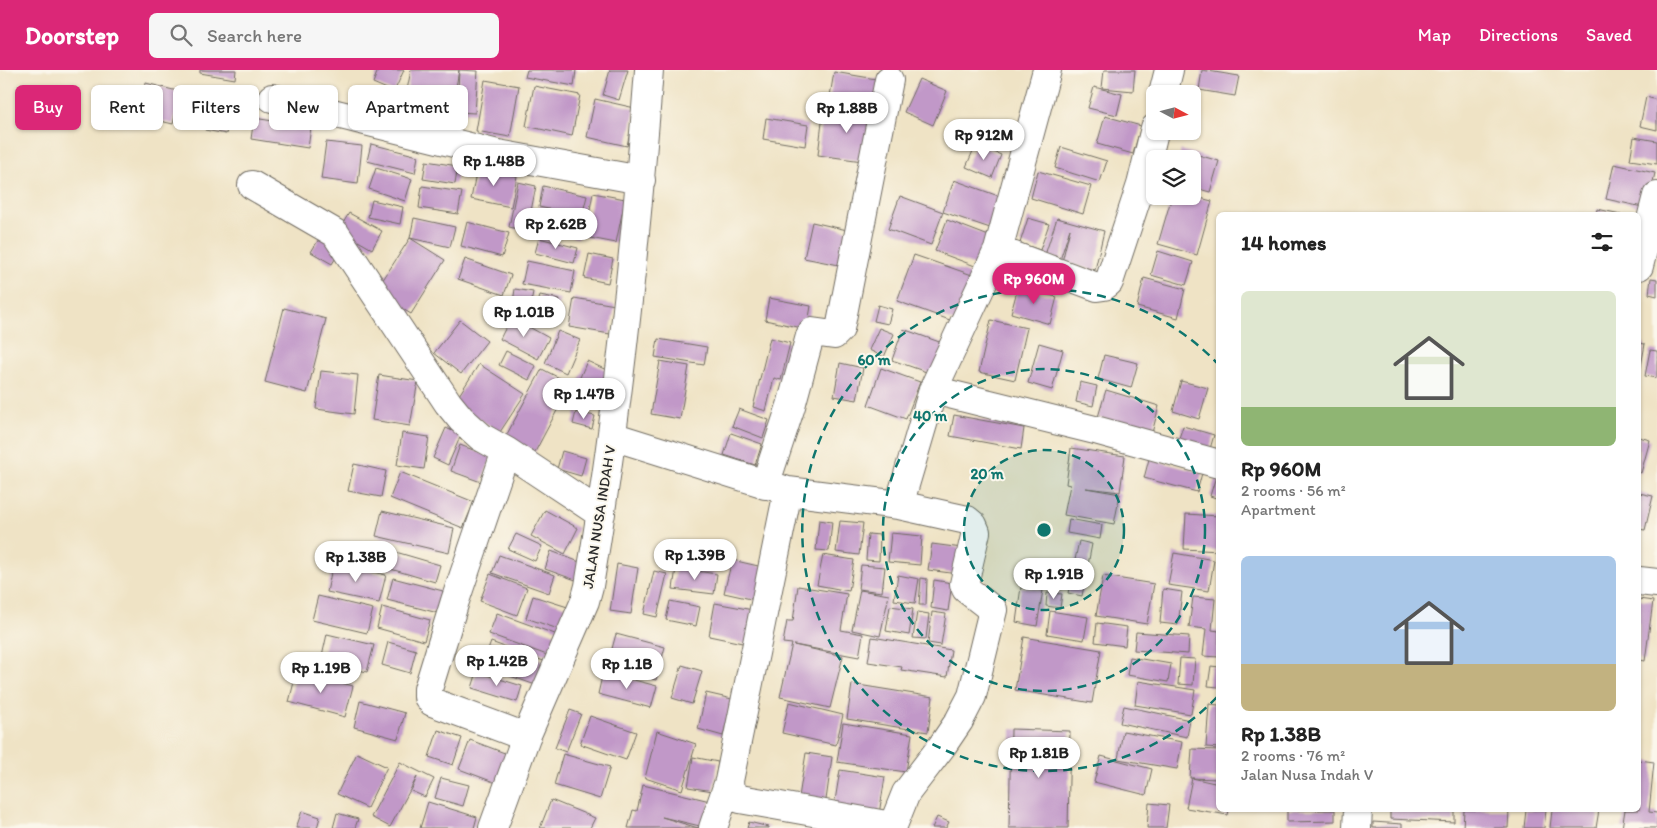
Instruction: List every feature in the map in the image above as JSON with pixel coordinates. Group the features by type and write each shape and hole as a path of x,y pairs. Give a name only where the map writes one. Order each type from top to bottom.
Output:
{"street":[{"name":"JALAN NUSA INDAH V","path":"493,828 526,737 585,601 601,514 612,436 641,180 649,70"},
{"path":"899,505 933,390 998,250 1047,70"},
{"path":"1165,85 1169,70"},
{"path":"713,828 729,781 791,406 812,332 834,334 840,329 889,80"},
{"path":"338,114 498,154 641,180"},
{"path":"998,250 1097,287 1104,286 1109,282 1141,185 1152,140"},
{"path":"252,185 335,233 448,403 461,419 481,437 506,450 601,514"},
{"path":"1641,258 1657,196"},
{"path":"933,390 1099,431 1216,463"},
{"path":"612,436 776,488 899,505 967,520 973,525 976,532 964,584 966,589 993,610 972,696 955,727 906,793 892,827 740,799 730,791 729,781"},
{"path":"506,450 452,610 428,689 428,697 432,702 526,737"},
{"path":"1641,581 1657,582"},
{"path":"1357,828 1358,812"}],"building":[{"path":"200,70 236,70 235,79 200,73"},
{"path":"378,70 404,70 397,85 378,85 373,83"},
{"path":"411,70 459,70 456,85 408,85"},
{"path":"459,70 478,71 475,113 468,113 468,85 458,85"},
{"path":"527,70 576,70 574,86 525,77"},
{"path":"610,70 628,70 619,100 603,95"},
{"path":"1104,70 1135,70 1133,91 1102,88"},
{"path":"1202,70 1239,76 1235,96 1201,90 1200,85"},
{"path":"834,72 882,80 877,110 829,102"},
{"path":"919,79 947,91 933,125 904,112"},
{"path":"485,80 519,86 510,137 476,131"},
{"path":"534,86 580,95 572,136 526,126"},
{"path":"163,87 173,90 173,124 163,122"},
{"path":"1094,87 1122,94 1117,115 1088,108"},
{"path":"1646,97 1657,100 1657,130 1640,126"},
{"path":"595,99 635,108 627,146 587,137"},
{"path":"824,106 876,113 870,162 818,155"},
{"path":"1105,116 1141,126 1133,154 1097,144"},
{"path":"766,118 808,125 805,146 763,139"},
{"path":"259,119 269,120 269,130 311,130 308,148 251,139 252,130 259,130"},
{"path":"205,130 227,130 226,134"},
{"path":"1634,137 1657,141 1657,164 1630,160"},
{"path":"326,142 362,146 358,184 321,179"},
{"path":"371,144 418,156 415,173 367,161"},
{"path":"976,144 1001,155 992,178 966,167"},
{"path":"1061,147 1107,161 1100,182 1055,168"},
{"path":"1201,156 1219,161 1210,192 1201,190"},
{"path":"426,161 458,166 455,184 423,179"},
{"path":"1614,164 1655,173 1647,208 1606,199"},
{"path":"376,168 412,179 405,201 369,189"},
{"path":"477,168 517,176 511,207 471,199"},
{"path":"1038,171 1091,186 1083,214 1031,198"},
{"path":"954,180 1004,198 993,229 943,212"},
{"path":"518,182 536,186 527,231 509,227"},
{"path":"422,186 462,192 458,214 419,208"},
{"path":"543,186 587,196 582,216 539,207"},
{"path":"593,193 625,199 616,243 585,237"},
{"path":"900,196 943,212 931,245 888,229"},
{"path":"1201,198 1212,201 1197,255 1158,244 1169,205 1201,205"},
{"path":"372,200 403,207 400,224 368,217"},
{"path":"1597,209 1611,212 1596,212"},
{"path":"349,213 382,231 372,249 339,230"},
{"path":"541,216 581,223 578,238 538,231"},
{"path":"414,218 455,227 450,247 410,238"},
{"path":"1028,218 1049,224 1040,250 1020,243"},
{"path":"1057,218 1104,231 1095,270 1062,262 1070,229 1060,260 1045,255"},
{"path":"947,220 994,238 983,269 935,251"},
{"path":"467,222 509,233 502,257 461,246"},
{"path":"812,222 856,232 849,267 804,258"},
{"path":"322,234 343,246 332,264 311,252"},
{"path":"410,238 445,260 411,314 375,292"},
{"path":"539,238 578,248 574,263 535,253"},
{"path":"1158,251 1193,262 1186,285 1151,275"},
{"path":"589,254 613,259 608,283 584,278"},
{"path":"914,255 975,276 958,323 897,301"},
{"path":"465,259 511,275 504,295 458,279"},
{"path":"527,261 575,271 571,293 522,284"},
{"path":"1144,278 1185,289 1178,318 1137,307"},
{"path":"1651,278 1657,279 1657,296 1649,294"},
{"path":"1018,287 1057,297 1050,324 1011,313"},
{"path":"515,289 533,292 529,313 512,309"},
{"path":"540,295 560,299 556,318 536,314"},
{"path":"574,298 615,305 610,334 569,327"},
{"path":"769,298 811,306 807,329 765,320"},
{"path":"878,305 892,309 888,324 874,321"},
{"path":"284,308 326,319 307,393 265,382"},
{"path":"511,317 549,338 538,359 500,339"},
{"path":"460,320 487,341 461,374 434,353"},
{"path":"991,320 1027,328 1015,380 979,372"},
{"path":"879,328 894,334 884,357 869,350"},
{"path":"903,329 945,344 935,375 892,360"},
{"path":"558,331 580,340 566,373 545,363"},
{"path":"770,338 790,343 781,380 774,378 766,411 753,407"},
{"path":"658,339 707,347 704,365 655,357"},
{"path":"1039,343 1063,350 1052,390 1028,383"},
{"path":"1641,343 1645,344 1641,366"},
{"path":"1650,350 1657,351 1657,378 1645,376"},
{"path":"506,351 536,366 529,380 499,365"},
{"path":"1104,355 1138,363 1131,388 1098,379"},
{"path":"587,361 615,374 605,394 578,382"},
{"path":"660,361 689,366 680,419 651,414"},
{"path":"840,363 863,368 857,400 834,396"},
{"path":"479,364 525,394 500,432 454,403"},
{"path":"881,368 920,382 906,419 868,405"},
{"path":"542,369 571,384 535,452 506,436"},
{"path":"321,371 358,375 354,414 316,409"},
{"path":"379,375 418,381 410,426 372,420"},
{"path":"1181,381 1208,388 1199,419 1173,411"},
{"path":"1080,382 1097,386 1093,406 1076,402"},
{"path":"1106,390 1159,406 1152,433 1098,417"},
{"path":"739,409 769,420 763,438 732,426"},
{"path":"576,412 595,416 592,429 573,424"},
{"path":"954,415 1024,428 1021,449 950,436"},
{"path":"1183,426 1214,435 1208,456 1176,447"},
{"path":"446,428 461,435 448,465 433,458"},
{"path":"402,433 429,437 424,469 397,465"},
{"path":"731,433 762,444 755,465 724,455"},
{"path":"1641,438 1650,440 1641,473"},
{"path":"460,445 492,457 481,482 451,471"},
{"path":"1071,448 1125,456 1120,492 1086,488 1120,494 1114,524 1064,515 1070,485 1066,484"},
{"path":"562,451 586,458 581,476 557,469"},
{"path":"1149,459 1202,473 1197,492 1144,478"},
{"path":"354,464 386,471 381,497 348,491"},
{"path":"400,472 474,502 463,528 390,498"},
{"path":"1216,476 1216,498 1210,496"},
{"path":"1641,493 1653,496 1645,530 1641,529"},
{"path":"545,510 578,528 565,554 531,536"},
{"path":"382,511 454,528 449,553 376,536"},
{"path":"1186,514 1216,516 1216,551 1184,549"},
{"path":"1069,519 1102,525 1100,539 1067,533"},
{"path":"819,520 832,522 829,551 816,550"},
{"path":"840,521 863,523 859,555 836,552"},
{"path":"891,533 922,536 920,565 888,562"},
{"path":"516,534 542,546 535,561 508,549"},
{"path":"868,534 880,535 879,561 866,560"},
{"path":"1079,541 1092,544 1082,596 1068,593"},
{"path":"365,543 440,565 435,582 360,560"},
{"path":"932,544 962,548 958,574 928,570"},
{"path":"551,551 590,566 584,583 545,569"},
{"path":"1174,553 1214,560 1209,591 1168,585"},
{"path":"499,555 555,575 549,593 492,573"},
{"path":"823,555 854,560 849,591 817,585"},
{"path":"732,560 767,568 760,601 724,593"},
{"path":"333,563 386,575 379,603 327,592"},
{"path":"617,564 638,568 631,614 610,611"},
{"path":"861,565 885,567 882,592 858,589"},
{"path":"676,568 717,574 714,594 673,589"},
{"path":"1037,569 1065,573 1063,589 1035,584"},
{"path":"654,571 667,574 657,617 644,614"},
{"path":"490,574 527,588 517,615 480,601"},
{"path":"898,575 919,579 915,603 894,600"},
{"path":"1103,576 1154,584 1147,624 1096,616"},
{"path":"393,578 443,591 438,613 387,600"},
{"path":"921,578 927,579 926,605 919,605"},
{"path":"934,580 952,583 948,611 931,608"},
{"path":"798,586 847,594 841,630 863,634 859,657 794,645 843,656 830,708 780,697 792,644 783,643 787,621 793,621"},
{"path":"1021,587 1043,590 1037,626 1016,622"},
{"path":"1163,589 1182,592 1178,625 1160,623"},
{"path":"860,590 889,595 880,636 852,630"},
{"path":"1047,593 1062,594 1060,608 1046,606"},
{"path":"318,596 373,609 367,633 312,620"},
{"path":"533,596 577,610 570,633 526,618"},
{"path":"1193,597 1215,599 1212,630 1216,631 1216,657 1203,656 1206,629 1189,627"},
{"path":"1641,599 1653,601 1645,661 1641,660"},
{"path":"670,601 700,607 696,626 666,620"},
{"path":"715,603 753,610 747,644 709,636"},
{"path":"890,606 913,609 909,635 886,631"},
{"path":"382,607 430,620 424,641 377,628"},
{"path":"1050,611 1088,617 1084,640 1047,634"},
{"path":"917,612 929,614 926,639 913,638"},
{"path":"932,612 946,614 941,645 928,643"},
{"path":"497,613 566,638 558,659 489,634"},
{"path":"1097,623 1127,627 1125,646 1095,642"},
{"path":"1136,632 1189,636 1188,654 1134,650"},
{"path":"327,634 374,645 367,672 321,661"},
{"path":"616,634 665,647 656,680 607,667"},
{"path":"872,637 951,650 947,677 901,670 902,667 868,662"},
{"path":"1024,637 1101,650 1092,703 1015,690"},
{"path":"388,642 416,650 410,673 382,665"},
{"path":"491,642 552,664 544,688 482,666"},
{"path":"1130,657 1171,664 1168,682 1127,675"},
{"path":"1180,658 1195,659 1193,685 1178,684"},
{"path":"682,665 702,671 692,704 672,698"},
{"path":"1211,666 1216,667 1216,687 1208,686"},
{"path":"297,670 353,686 345,717 289,702"},
{"path":"477,672 522,686 517,702 472,688"},
{"path":"603,672 657,686 651,708 598,694"},
{"path":"1138,681 1195,690 1191,714 1135,705"},
{"path":"852,684 933,697 928,732 847,719"},
{"path":"706,693 732,699 723,736 698,729"},
{"path":"360,701 405,713 398,739 354,727"},
{"path":"789,702 843,715 836,745 782,733"},
{"path":"1209,704 1216,705 1216,748 1206,747"},
{"path":"1124,706 1190,720 1187,737 1120,723"},
{"path":"570,710 581,714 566,752 555,748"},
{"path":"590,716 636,732 626,760 580,744"},
{"path":"843,723 912,734 906,772 837,762"},
{"path":"1011,729 1070,731 1068,828 1009,828"},
{"path":"438,730 462,738 453,765 429,757"},
{"path":"657,731 696,744 682,790 645,778"},
{"path":"1123,731 1182,742 1177,769 1118,759"},
{"path":"470,740 510,755 499,784 459,769"},
{"path":"1192,749 1216,750 1216,779 1190,778"},
{"path":"357,753 387,767 367,808 337,794"},
{"path":"806,753 832,757 826,800 799,797"},
{"path":"563,754 610,767 600,799 554,785"},
{"path":"1101,756 1152,769 1146,795 1094,782"},
{"path":"693,757 718,762 713,791 688,787"},
{"path":"1641,760 1654,762 1649,812 1657,813 1657,828 1622,828 1625,812 1641,812"},
{"path":"400,762 434,779 425,797 411,791 417,777 390,827 371,817"},
{"path":"840,770 885,777 879,814 834,807"},
{"path":"441,778 469,785 463,806 435,798"},
{"path":"1192,778 1216,783 1216,812 1229,812 1228,815 1186,808"},
{"path":"643,785 710,801 704,827 662,817 698,828 628,828 633,810 637,811"},
{"path":"551,800 595,818 590,828 540,828"},
{"path":"428,802 477,817 474,828 420,828"},
{"path":"1149,803 1169,805 1166,828 1147,828"},
{"path":"302,811 320,817 317,828 296,828"},
{"path":"1287,812 1335,812 1335,821 1287,822"},
{"path":"1390,812 1454,812 1454,822 1390,819"},
{"path":"1464,812 1509,812 1508,828 1463,828"},
{"path":"1526,812 1546,812 1544,828 1524,828"},
{"path":"1552,812 1599,812 1596,828 1550,828"},
{"path":"337,813 358,819 355,828 333,828"},
{"path":"937,817 949,822 946,828 932,828"},
{"path":"749,822 769,827 769,828 747,828"},
{"path":"1373,822 1402,824 1402,828 1373,828"}]}
